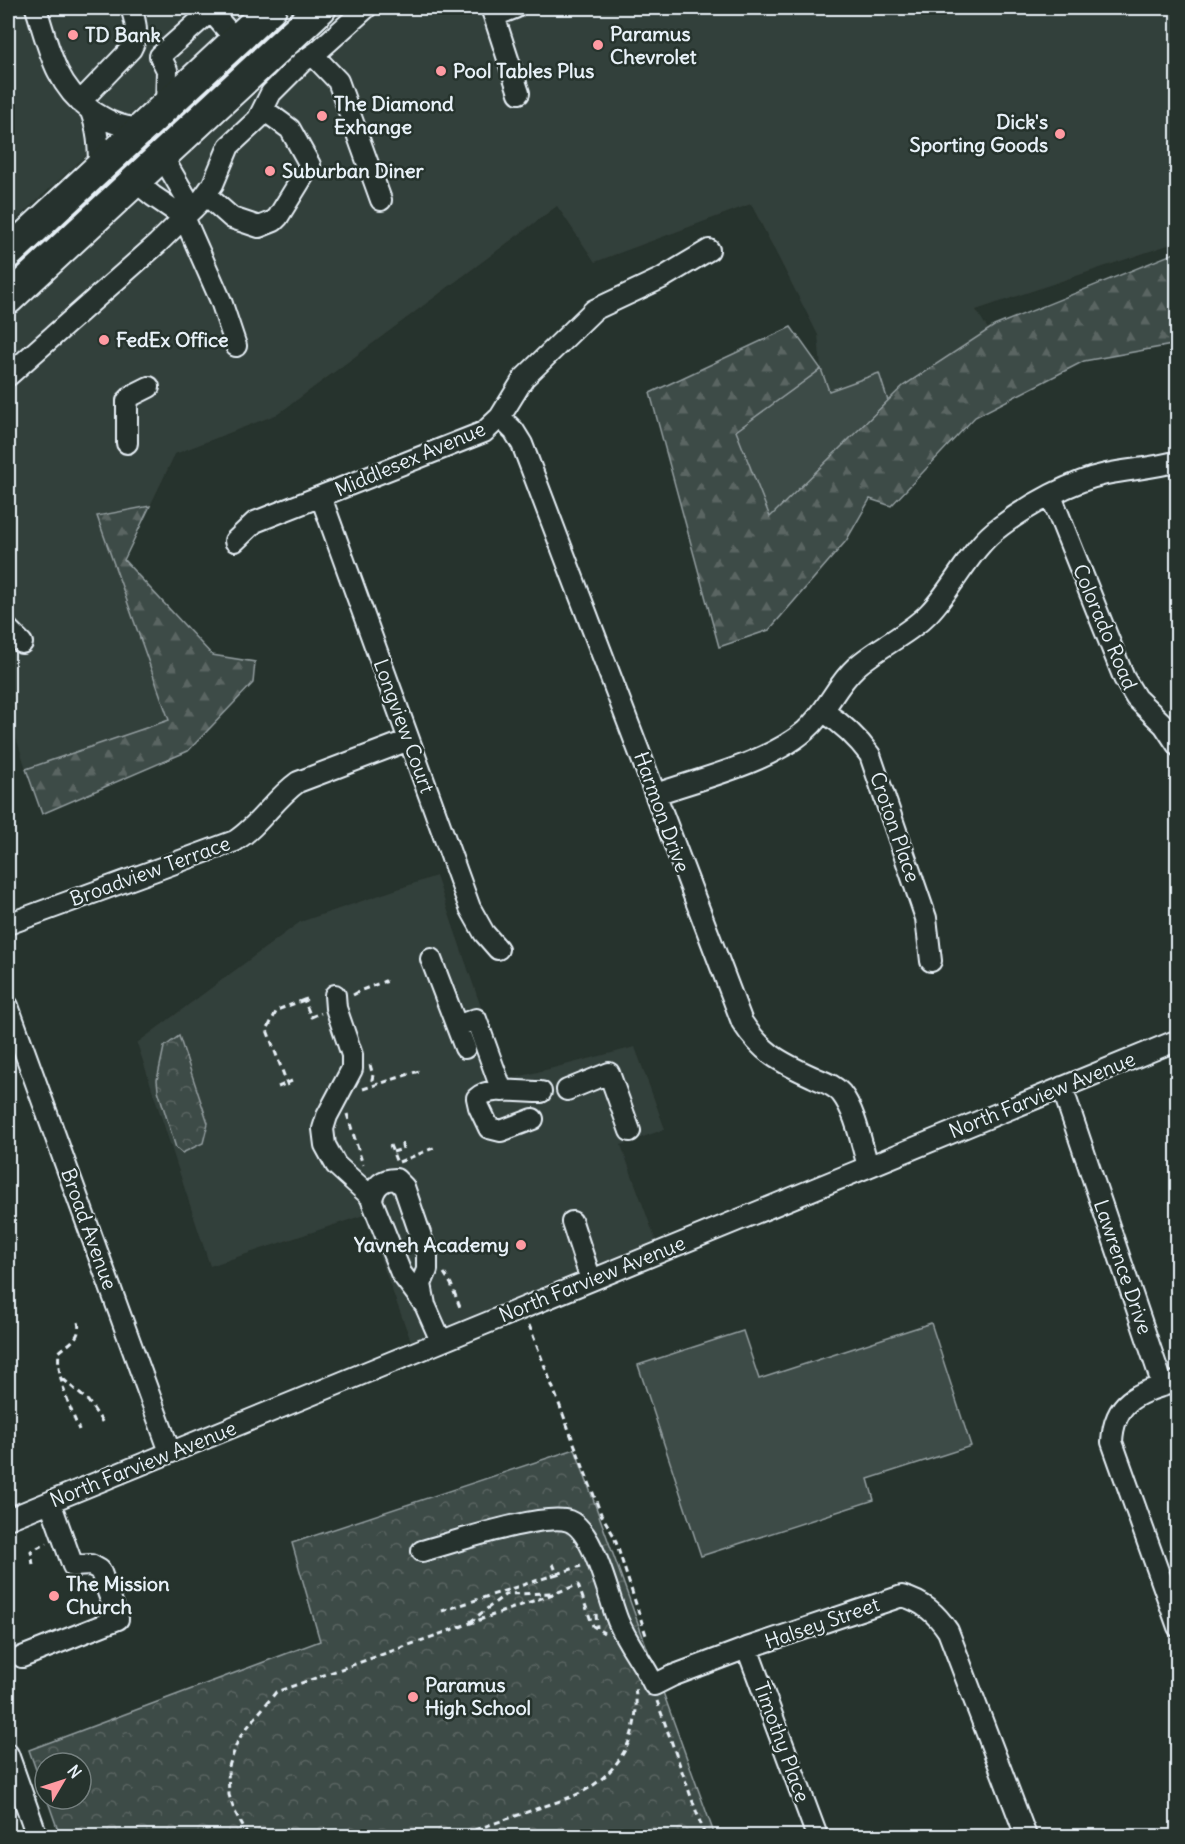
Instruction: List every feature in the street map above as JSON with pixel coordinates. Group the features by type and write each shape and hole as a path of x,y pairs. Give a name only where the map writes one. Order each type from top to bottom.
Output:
{"highway":[{"path":"8,253 271,8"},
{"path":"8,299 321,8"}],"street":[{"path":"36,8 57,74 85,106 103,119 123,127 141,129"},
{"path":"85,106 135,43 136,28 131,8"},
{"path":"8,376 157,244 194,207 220,171 229,146 258,119 271,93 302,62 366,8"},
{"path":"515,8 493,12 519,93"},
{"path":"166,106 167,70 160,56 211,9 236,40"},
{"path":"313,55 339,81 381,200"},
{"path":"85,106 98,134 99,168"},
{"path":"136,182 153,196 259,227 274,221 310,165 290,129 264,110"},
{"path":"162,156 194,207 236,346"},
{"name":"Middlesex Avenue","path":"235,541 255,522 484,432 500,417 524,378 594,310 662,278 710,250"},
{"path":"127,443 127,401 148,387"},
{"name":"Harmon Drive","path":"500,417 514,431 522,444 742,1022 766,1053 829,1083 840,1092 849,1107 868,1166"},
{"path":"656,794 758,759 805,731 824,712 843,679 858,665 926,616 944,597 985,540 1001,526 1077,483 1105,474 1178,461"},
{"name":"Colorado Road","path":"1051,496 1124,678 1136,698 1164,725 1178,746"},
{"name":"Longview Court","path":"321,497 470,908 484,933 498,949"},
{"path":"8,629 22,643"},
{"name":"Croton Place","path":"824,712 860,740 870,756 926,918 932,961"},
{"name":"Broadview Terrace","path":"8,924 235,841 250,831 286,791 298,782 409,740"},
{"path":"431,959 465,1048"},
{"path":"342,997 336,1008 352,1055 352,1069 327,1116 323,1129 325,1145 336,1165 372,1199 401,1273 425,1305 441,1341"},
{"name":"Broad Avenue","path":"8,1006 170,1452"},
{"path":"457,1026 476,1019 502,1091"},
{"name":"North Farview Avenue","path":"8,1519 1178,1040"},
{"path":"567,1090 609,1072 630,1131"},
{"name":"Lawrence Drive","path":"1062,1087 1170,1383 1148,1390 1124,1405 1116,1416 1112,1442 1178,1627"},
{"path":"533,1119 501,1131 489,1128 477,1098 482,1093 491,1090 542,1092"},
{"path":"372,1199 374,1190 386,1179 396,1179 404,1187 427,1254 427,1270 422,1284 425,1305"},
{"path":"572,1222 591,1280"},
{"path":"22,1657 118,1619 100,1570 91,1565 73,1566 50,1502"},
{"path":"422,1551 541,1519 566,1519 577,1524 586,1536 619,1622 646,1668 650,1684"},
{"name":"Halsey Street","path":"650,1684 747,1648 902,1596 926,1606 940,1618 948,1631 1026,1836"},
{"name":"Timothy Place","path":"747,1648 817,1836"},
{"path":"8,1754 37,1836"}],"path":[{"path":"342,997 385,981 386,985"},
{"path":"288,1085 267,1030 277,1010 306,999 311,1017 323,1012"},
{"path":"368,1059 373,1075 370,1086"},
{"path":"358,1091 422,1070"},
{"path":"278,1087 292,1082"},
{"path":"345,1109 364,1168"},
{"path":"393,1152 404,1149 401,1141"},
{"path":"390,1145 397,1163"},
{"path":"528,1320 595,1498 614,1536 647,1638"},
{"path":"78,1323 77,1337 59,1352 62,1378 79,1430"},
{"path":"62,1378 88,1401 102,1423"},
{"path":"33,1565 31,1554 34,1548 63,1538"},
{"path":"552,1561 557,1574"},
{"path":"442,1611 507,1592 584,1565"},
{"path":"248,1836 229,1795 228,1769 242,1734 276,1692 578,1585 593,1626 610,1639"},
{"path":"466,1625 507,1592 558,1593"},
{"path":"596,1609 597,1628"},
{"path":"455,1836 576,1794 609,1772 621,1758 630,1741 637,1704 650,1684"},
{"path":"650,1684 705,1836"}],"shaded area":[{"path":"8,8 247,8 8,227"},
{"path":"348,8 1177,8 1177,242 976,310 988,329 903,386 888,401 879,374 828,391 821,369 818,335 751,204 595,262 557,206 278,414 175,454 150,506 98,516 170,720 26,769 8,712 8,321"},
{"path":"436,876 506,1080 635,1047 665,1129 621,1145 660,1252 415,1352 364,1215 210,1266 137,1043 300,922"}],"green space":[{"path":"1177,252 1177,344 1084,361 975,417 891,506 870,499 846,541 769,630 719,647 650,393 791,327 821,369 736,431 770,517 903,386 994,326"},
{"path":"821,369 829,391 879,373 888,401 770,518 735,431"},
{"path":"150,506 124,560 212,655 255,662 253,683 188,751 42,814 26,769 169,720 97,516"},
{"path":"179,1036 208,1123 203,1143 182,1153 176,1148 157,1080 164,1047"},
{"path":"931,1323 971,1446 868,1479 874,1500 701,1556 638,1365 743,1331 759,1379"},
{"name":"Paramus High School","path":"575,1449 715,1836 60,1836 51,1811 93,1811 93,1751 33,1751 33,1761 29,1750 320,1641 292,1543"}],"place":[{"name":"TD Bank","path":"73,35"},
{"name":"Paramus Chevrolet","path":"598,45"},
{"name":"Pool Tables Plus","path":"441,71"},
{"name":"The Diamond Exhange","path":"322,116"},
{"name":"Dick's Sporting Goods","path":"1060,134"},
{"name":"Suburban Diner","path":"270,171"},
{"name":"FedEx Office","path":"104,340"},
{"name":"Yavneh Academy","path":"521,1245"},
{"name":"The Mission Church","path":"54,1596"},
{"name":"Paramus High School","path":"413,1697"}]}
